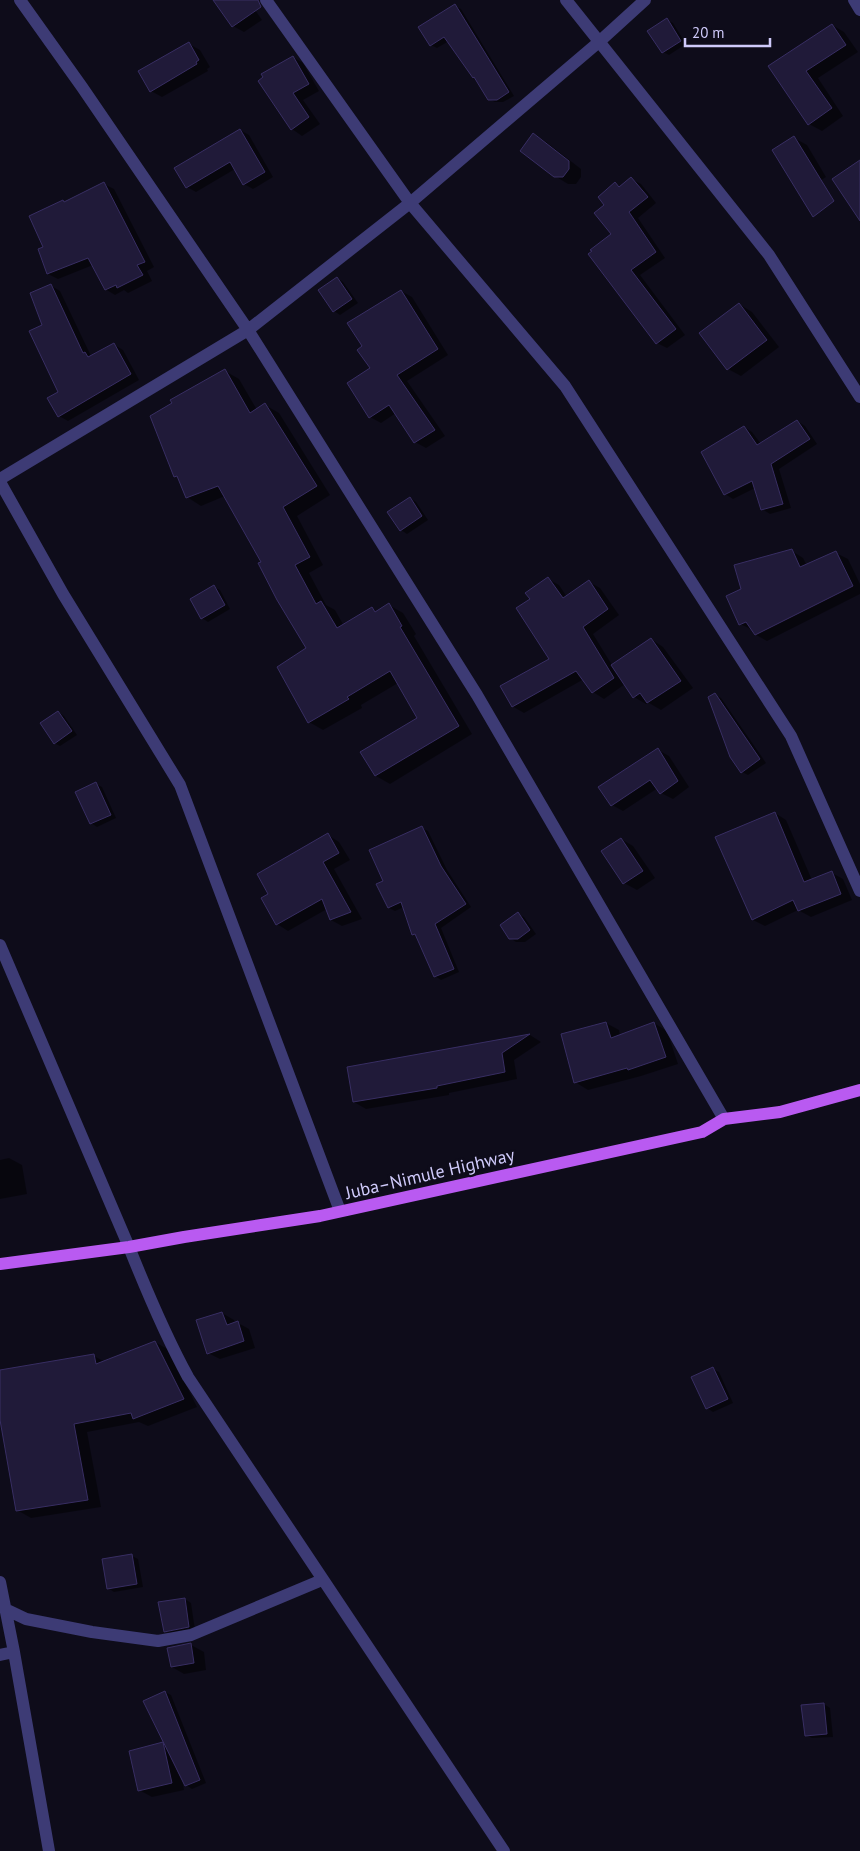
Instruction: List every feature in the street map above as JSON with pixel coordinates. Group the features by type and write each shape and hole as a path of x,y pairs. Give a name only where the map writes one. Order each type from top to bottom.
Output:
{"main road":[{"name":"Juba–Nimule Highway","path":"0,1264 129,1247 320,1216 702,1132 724,1119 780,1112 860,1090"}],"street":[{"path":"20,0 88,95 248,330 476,696 724,1119"},
{"path":"266,0 410,203 565,386 791,736 860,891"},
{"path":"566,0 769,255 860,397"},
{"path":"340,1211 180,784 63,594 0,480 248,330 410,203 600,41 645,0"},
{"path":"854,0 860,10"},
{"path":"0,945 129,1247 148,1297 188,1377 504,1851"},
{"path":"5,1609 26,1619 92,1632 158,1641 191,1635 322,1580"},
{"path":"0,1582 49,1851"},
{"path":"0,1655 14,1652"}],"building":[{"path":"213,0 258,0 261,7 232,27"},
{"path":"455,4 509,92 497,100 488,100 474,77 444,37 430,46 418,27"},
{"path":"667,18 681,41 662,53 647,31"},
{"path":"832,24 846,45 806,71 832,108 808,125 768,66"},
{"path":"189,42 199,60 196,62 197,64 150,92 138,71"},
{"path":"293,56 309,84 293,93 309,117 291,130 258,81 263,77 261,74"},
{"path":"240,129 265,172 243,185 230,162 186,188 174,168"},
{"path":"533,133 569,161 569,169 563,177 554,177 520,151"},
{"path":"794,136 834,201 813,217 772,150"},
{"path":"860,160 860,221 832,179"},
{"path":"631,177 648,197 629,212 656,252 631,270 676,329 656,344 588,254 592,251 590,250 611,234 594,213 604,205 598,197 615,182 619,187"},
{"path":"104,182 145,262 137,265 143,275 117,288 116,285 105,290 88,258 47,274 38,249 43,247 29,216 63,200 64,202"},
{"path":"337,277 352,299 333,312 318,290"},
{"path":"51,284 83,353 85,352 88,357 114,343 131,374 58,417 47,398 58,392 29,331 42,325 30,293"},
{"path":"401,290 438,349 397,375 435,430 414,443 389,405 369,418 347,383 370,368 357,350 362,346 347,323"},
{"path":"739,303 767,340 727,370 699,333"},
{"path":"225,369 250,413 265,403 317,486 283,507 310,557 295,565 316,604 321,601 337,628 372,607 375,612 389,603 402,626 400,627 459,726 375,776 360,752 417,718 390,671 347,697 349,699 308,723 277,667 306,648 277,600 258,563 261,562 218,486 186,498 177,476 174,477 150,416 172,403 170,400"},
{"path":"797,420 810,439 771,464 783,504 761,510 752,481 724,495 701,452 744,426 757,445"},
{"path":"410,497 422,516 400,531 387,512"},
{"path":"792,549 800,567 836,551 853,586 755,635 746,622 739,625 726,596 741,589 734,565"},
{"path":"548,577 563,598 589,580 608,609 583,627 614,678 592,693 576,671 512,707 500,686 549,659 516,608 530,599 525,593"},
{"path":"214,585 225,605 201,619 190,599"},
{"path":"651,638 681,681 647,703 640,693 633,698 611,665"},
{"path":"715,693 760,759 741,773 730,757 708,697"},
{"path":"58,711 72,731 54,744 40,723"},
{"path":"658,748 678,781 660,794 650,780 611,806 598,787"},
{"path":"96,782 111,815 90,824 75,792"},
{"path":"775,812 804,882 832,871 841,894 798,911 793,900 752,920 715,837"},
{"path":"422,826 441,866 466,904 435,924 454,969 434,977 415,934 412,935 401,902 388,908 376,884 383,881 369,850"},
{"path":"328,833 339,853 323,862 351,912 330,920 322,899 276,925 261,898 268,894 257,874"},
{"path":"621,838 643,871 623,884 601,851"},
{"path":"518,912 530,930 518,939 509,939 500,925"},
{"path":"606,1022 611,1038 654,1022 666,1057 628,1070 627,1068 574,1083 561,1034"},
{"path":"530,1034 502,1053 505,1072 437,1086 437,1088 353,1102 347,1067"},
{"path":"222,1312 227,1325 238,1321 244,1341 207,1354 196,1320"},
{"path":"155,1341 184,1399 133,1419 131,1413 74,1424 88,1500 16,1511 0,1420 0,1370 94,1354 96,1364"},
{"path":"713,1367 728,1399 706,1409 691,1377"},
{"path":"132,1554 137,1584 107,1589 102,1559"},
{"path":"185,1598 189,1627 164,1632 158,1602"},
{"path":"191,1643 194,1663 171,1667 167,1648"},
{"path":"165,1691 200,1780 185,1786 143,1701"},
{"path":"824,1703 827,1734 805,1736 801,1705"},
{"path":"163,1742 172,1783 138,1791 129,1751"}]}
